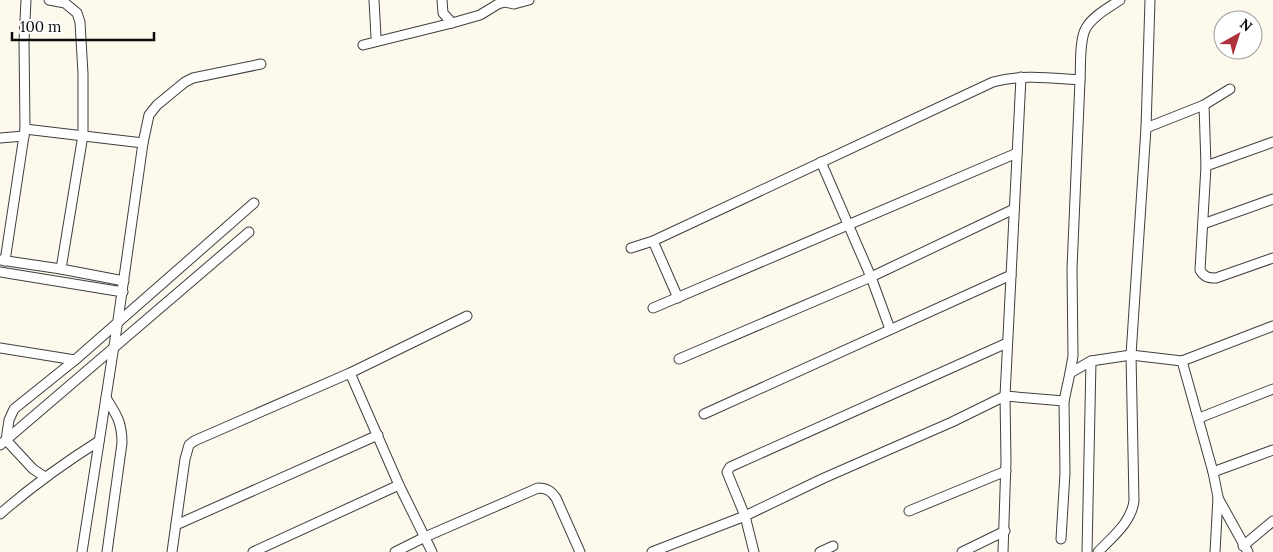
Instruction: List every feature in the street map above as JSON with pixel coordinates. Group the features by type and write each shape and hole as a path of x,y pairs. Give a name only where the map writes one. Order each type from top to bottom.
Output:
{"street":[{"path":"26,0 24,17 25,132 2,261 61,269 124,282"},
{"path":"49,0 65,4 77,13 80,22 83,74 82,135 61,269"},
{"path":"374,0 376,36"},
{"path":"442,0 443,13 452,23"},
{"path":"363,45 480,15 505,1 514,4 529,0"},
{"path":"1061,539 1065,473 1064,401 1073,348 1072,269 1083,36 1086,28 1094,19 1120,0"},
{"path":"1098,552 1126,523 1133,508 1131,355 1146,128 1150,0"},
{"path":"82,552 124,282 143,143 149,115 157,105 185,82 194,78 261,64"},
{"path":"631,248 653,241 993,82 1020,77 1080,80"},
{"path":"1003,552 1006,471 1004,396 1020,77"},
{"path":"1146,128 1204,105 1230,88"},
{"path":"1204,105 1206,166 1200,270 1204,276 1216,278 1273,258"},
{"path":"0,138 25,132 82,135 143,143"},
{"path":"1206,166 1273,142"},
{"path":"653,308 1017,153"},
{"path":"820,162 871,277 890,329"},
{"path":"1203,224 1273,199"},
{"path":"3,442 14,408 75,360 118,320 254,203"},
{"path":"679,359 871,277 1014,209"},
{"path":"3,442 250,232"},
{"path":"653,241 678,298"},
{"path":"0,272 122,292"},
{"path":"704,414 1011,275"},
{"path":"172,552 186,452 194,441 350,374 467,316"},
{"path":"1070,373 1091,361 1131,355 1182,361 1273,326"},
{"path":"754,552 745,516 727,472 730,467 1007,343"},
{"path":"0,348 75,360"},
{"path":"1087,552 1091,361"},
{"path":"1182,361 1199,418 1218,498 1215,552"},
{"path":"350,374 399,485 432,552"},
{"path":"1199,418 1273,390"},
{"path":"652,552 745,516 824,478 952,422 1004,396 1064,401"},
{"path":"106,398 118,417 122,429 122,443 106,552"},
{"path":"176,524 378,435"},
{"path":"0,514 45,477 99,441"},
{"path":"3,442 33,469 45,477"},
{"path":"1213,472 1273,450"},
{"path":"909,511 1006,471"},
{"path":"253,552 399,485"},
{"path":"396,552 425,537 538,488 551,491 556,498 580,552"},
{"path":"1218,498 1246,549 1273,521"},
{"path":"962,552 1005,531"},
{"path":"820,552 833,546"}]}
